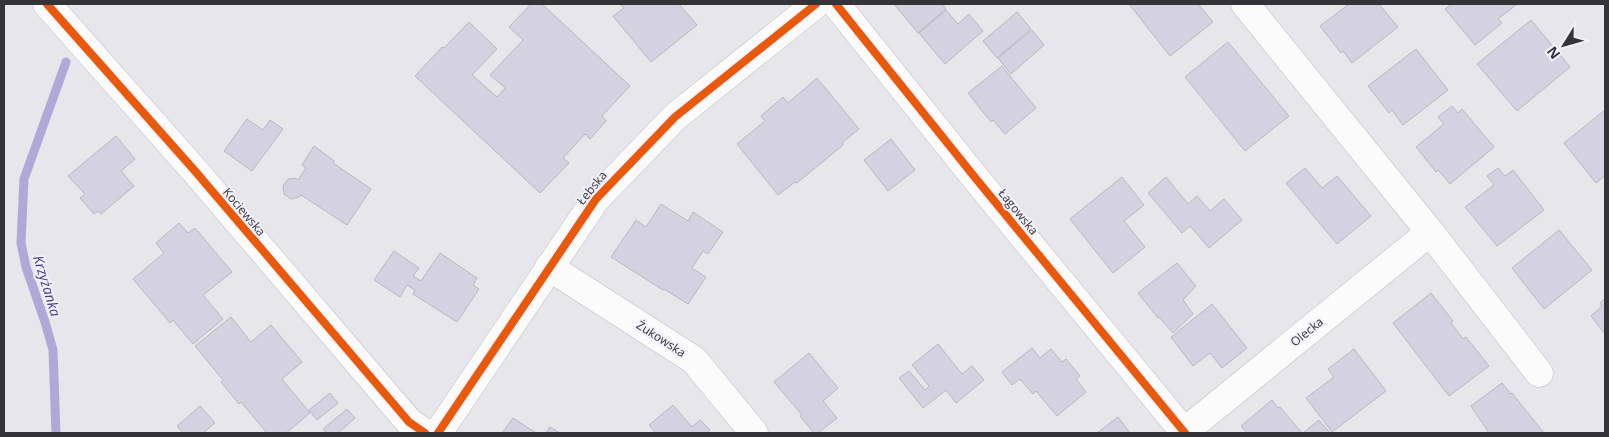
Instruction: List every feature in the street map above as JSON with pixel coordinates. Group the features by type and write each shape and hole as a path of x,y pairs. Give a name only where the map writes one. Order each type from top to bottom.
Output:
{"street":[{"name":"Kociewska","path":"47,4 195,171 408,422 425,433"},
{"name":"Łebska","path":"438,433 596,199 674,117 816,4"},
{"name":"Łagowska","path":"836,4 1185,433"},
{"path":"1245,4 1430,232 1539,373"},
{"name":"Olecka","path":"1185,433 1430,232"},
{"name":"Żukowska","path":"549,267 694,360 754,433"}],"building":[{"path":"531,4 542,4 630,86 602,116 606,121 590,139 585,134 563,158 569,163 540,193 415,76 469,22 497,49 472,75 497,97 505,88 490,75 523,40 509,27"},
{"path":"620,4 679,4 697,25 651,62 613,16 624,8"},
{"path":"894,4 942,4 946,9 918,33"},
{"path":"1129,4 1198,4 1213,22 1170,56"},
{"path":"1349,4 1379,4 1398,27 1352,63 1343,51 1341,53 1320,26"},
{"path":"1452,4 1516,5 1498,19 1502,23 1475,45 1445,9"},
{"path":"946,10 958,24 969,14 983,31 945,64 919,33"},
{"path":"1017,12 1031,29 997,58 983,41"},
{"path":"1531,20 1570,67 1517,111 1477,64"},
{"path":"1032,30 1044,45 1011,74 998,58"},
{"path":"1228,42 1289,116 1245,151 1185,77"},
{"path":"1416,49 1448,90 1403,125 1392,110 1389,113 1368,86"},
{"path":"1002,66 1036,108 1005,134 993,120 991,122 968,93"},
{"path":"817,78 859,129 842,143 843,145 797,183 795,182 778,195 737,144 765,121 761,116 783,97 788,103"},
{"path":"1452,106 1458,113 1462,109 1494,147 1450,184 1438,170 1436,172 1416,147 1444,124 1438,117"},
{"path":"1605,110 1605,176 1596,183 1564,143"},
{"path":"247,119 263,130 270,120 283,129 252,171 224,151"},
{"path":"116,136 135,159 121,171 134,186 101,214 98,211 94,214 80,198 85,194 68,176"},
{"path":"891,139 915,170 888,191 864,160"},
{"path":"314,146 334,161 333,163 371,189 347,225 301,195 291,199 284,194 283,186 288,179 295,178 298,180 306,168 302,165"},
{"path":"1305,168 1322,188 1337,176 1371,216 1337,244 1286,183"},
{"path":"1498,168 1505,176 1513,170 1544,210 1497,246 1465,207 1494,185 1487,176"},
{"path":"1122,177 1144,205 1124,221 1145,247 1113,273 1070,219"},
{"path":"1166,177 1188,204 1197,196 1210,211 1224,199 1242,220 1209,248 1190,226 1182,233 1148,193"},
{"path":"661,204 688,221 693,212 723,232 708,254 703,251 692,268 706,277 688,304 611,257 636,220 646,227"},
{"path":"179,223 188,233 195,228 232,272 203,295 223,319 193,344 173,320 170,323 133,279 164,253 156,243"},
{"path":"1559,230 1592,270 1544,309 1512,268"},
{"path":"394,251 419,268 413,276 421,281 440,253 477,278 473,285 479,289 457,322 413,294 415,290 407,285 400,297 374,280"},
{"path":"1177,263 1196,286 1183,300 1193,314 1173,333 1138,293"},
{"path":"1431,293 1453,321 1451,323 1463,339 1466,337 1489,366 1449,396 1393,323"},
{"path":"1605,298 1605,334 1591,316 1602,306 1600,303"},
{"path":"1212,304 1247,348 1222,368 1210,353 1193,366 1171,337"},
{"path":"231,317 251,342 271,325 302,362 282,379 310,413 286,433 267,433 241,402 239,404 221,382 223,380 195,346"},
{"path":"938,344 962,374 972,366 984,380 956,403 946,390 923,408 899,378 909,371 925,390 929,386 912,365"},
{"path":"1032,348 1040,358 1051,349 1062,362 1066,359 1080,376 1076,379 1086,392 1057,416 1036,391 1033,394 1020,379 1012,385 1002,372"},
{"path":"1354,349 1386,391 1332,432 1306,398 1334,377 1328,369"},
{"path":"809,353 838,388 823,401 837,418 818,433 814,433 800,416 802,415 774,382"},
{"path":"1502,383 1544,433 1489,433 1471,406"},
{"path":"330,393 338,403 317,420 309,410"},
{"path":"1272,400 1302,433 1247,433 1241,426"},
{"path":"673,405 692,427 700,420 710,430 706,433 656,433 649,425"},
{"path":"200,406 215,423 203,433 183,433 177,426"},
{"path":"347,409 355,418 338,433 327,433 323,429"},
{"path":"1118,417 1130,433 1097,433"},
{"path":"513,418 536,433 502,433"},
{"path":"1319,420 1330,433 1303,433"},
{"path":"550,427 560,433 546,433"}],"waterway":[{"name":"Krzyżanka","path":"56,433 53,350 26,267 21,243 24,179 66,62"}],"cycle path":[{"path":"47,4 195,171 409,422 425,433"},
{"path":"438,433 596,199 675,117 816,4"},
{"path":"836,4 977,180 1185,433"}]}
